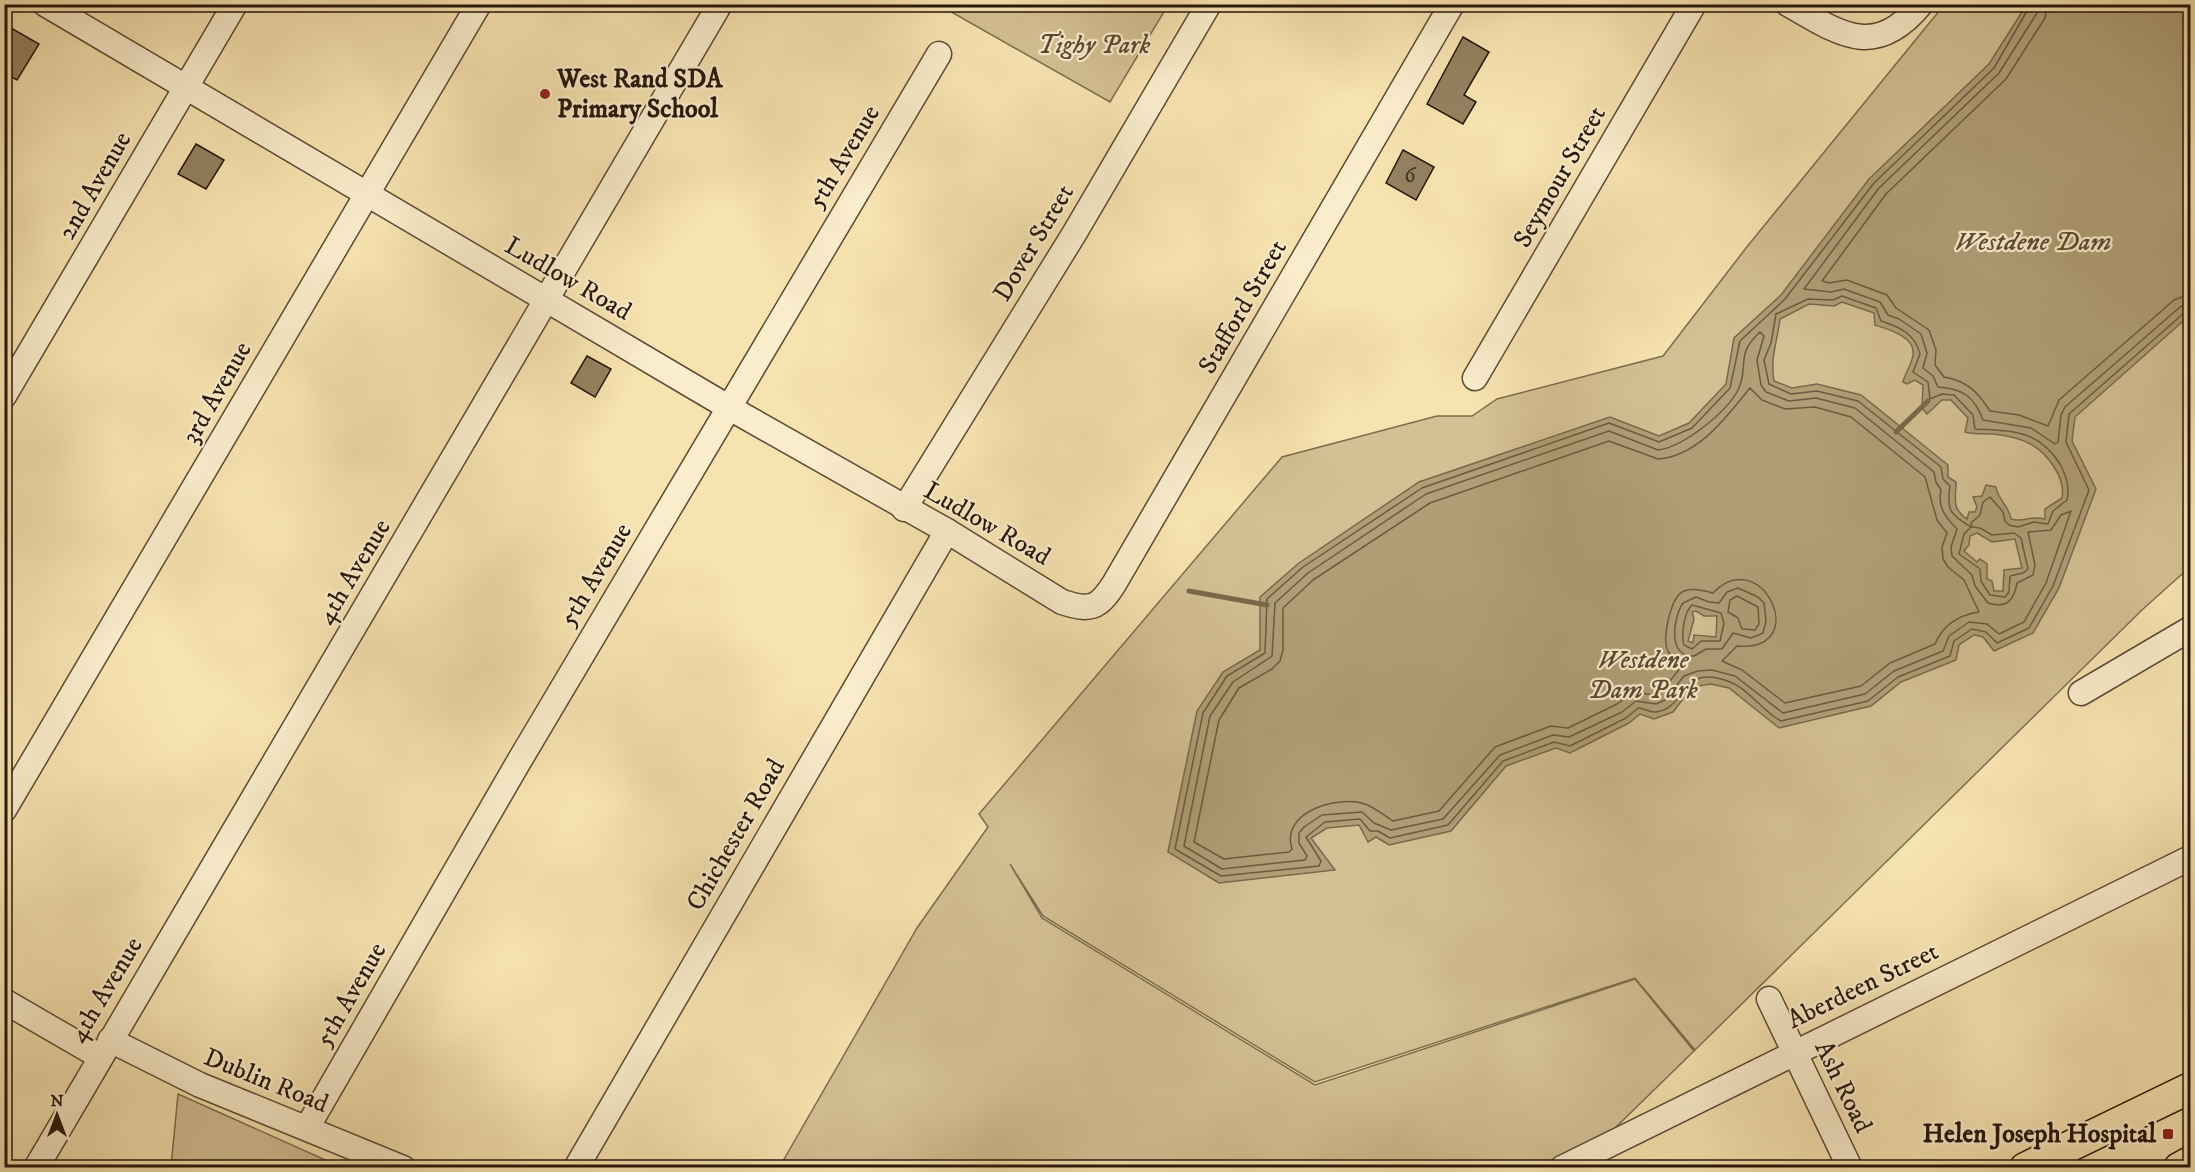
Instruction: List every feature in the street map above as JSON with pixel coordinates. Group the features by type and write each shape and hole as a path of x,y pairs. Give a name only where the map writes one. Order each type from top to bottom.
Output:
{"main road":[{"path":"2025,1167 2190,1088"},
{"path":"2179,1167 2190,1162"}],"street":[{"name":"Ludlow Road","path":"45,4 185,89 728,407 947,531 1062,602"},
{"name":"2nd Avenue","path":"4,396 235,4"},
{"name":"3rd Avenue","path":"4,810 479,4"},
{"name":"4th Avenue","path":"36,1167 548,301 720,4"},
{"name":"Dover Street","path":"904,508 1074,234 1209,4"},
{"name":"Stafford Street","path":"1062,602 1081,608 1094,606 1104,600 1452,4"},
{"name":"Seymour Street","path":"1475,378 1694,4"},
{"path":"1788,4 1838,33 1865,38 1882,36 1897,29 1921,4"},
{"name":"5th Avenue","path":"307,1128 728,407 939,54"},
{"name":"Chichester Road","path":"576,1167 947,531"},
{"path":"2081,693 2190,629"},
{"name":"Aberdeen Street","path":"1562,1167 2190,858"},
{"name":"Ash Road","path":"1769,999 1850,1167"},
{"name":"Dublin Road","path":"4,1001 105,1048 403,1167"}],"green space":[{"name":"Tighy Park","path":"1168,4 1110,102 939,5"},
{"name":"Westdene Dam Park","path":"1944,5 2190,5 2190,567 2143,609 1695,1050 1635,978 1315,1082 1043,916 1010,864 1042,918 1315,1085 1635,979 1694,1051 1575,1167 779,1168 917,928 988,827 979,814 1282,457 1437,416 1472,416 1497,399 1663,356 1746,248"},
{"path":"178,1094 341,1167 171,1167"}],"water":[{"name":"Westdene Dam","path":"2027,4 2190,5 2190,315 2075,417 2072,441 2096,489 2059,588 2033,633 1994,651 1983,637 1974,635 1959,645 1956,660 1901,682 1871,706 1779,728 1729,688 1711,684 1692,687 1673,712 1654,719 1640,714 1629,723 1570,753 1556,748 1506,766 1451,831 1389,845 1376,837 1368,842 1359,825 1327,828 1311,838 1335,870 1219,883 1168,852 1197,711 1223,672 1260,650 1260,597 1299,563 1419,482 1610,417 1659,436 1689,423 1726,384 1734,338 1781,295 1869,179 1989,64","holes":["1842,302 1874,313 1875,325 1900,335 1910,343 1913,355 1903,382 1907,384 1915,380 1923,385 1922,408 1927,414 1942,400 1951,400 1968,418 1965,432 2012,437 2036,447 2048,459 2061,482 2062,498 2045,509 2045,519 2011,519 1996,487 1986,485 1982,496 1973,497 1977,507 1975,512 1969,512 1967,519 1956,507 1956,482 1948,477 1948,465 1861,395 1817,384 1792,388 1774,381 1773,358 1780,319 1809,304 1834,306","1977,533 1992,542 2015,539 2022,568 2004,570 2003,591 1994,591 1992,581 1987,579 1987,564 1980,559 1977,562 1964,551 1969,545 1970,536","1696,611 1704,616 1717,616 1716,637 1694,635 1693,643 1688,641 1694,619 1692,612"]}],"building":[{"path":"4,24 39,44 17,80 4,73"},
{"path":"1463,37 1489,52 1464,95 1476,102 1463,124 1427,104"},
{"path":"196,144 224,160 206,189 178,174"},
{"path":"1403,150 1434,167 1416,200 1386,183"},
{"path":"587,356 611,369 595,397 571,383"}],"waterway":[{"path":"1896,432 1928,401"},
{"path":"1189,591 1267,605"}],"place":[{"name":"West Rand SDA Primary School","path":"545,94"},
{"name":"Helen Joseph Hospital","path":"2168,1134"}]}
